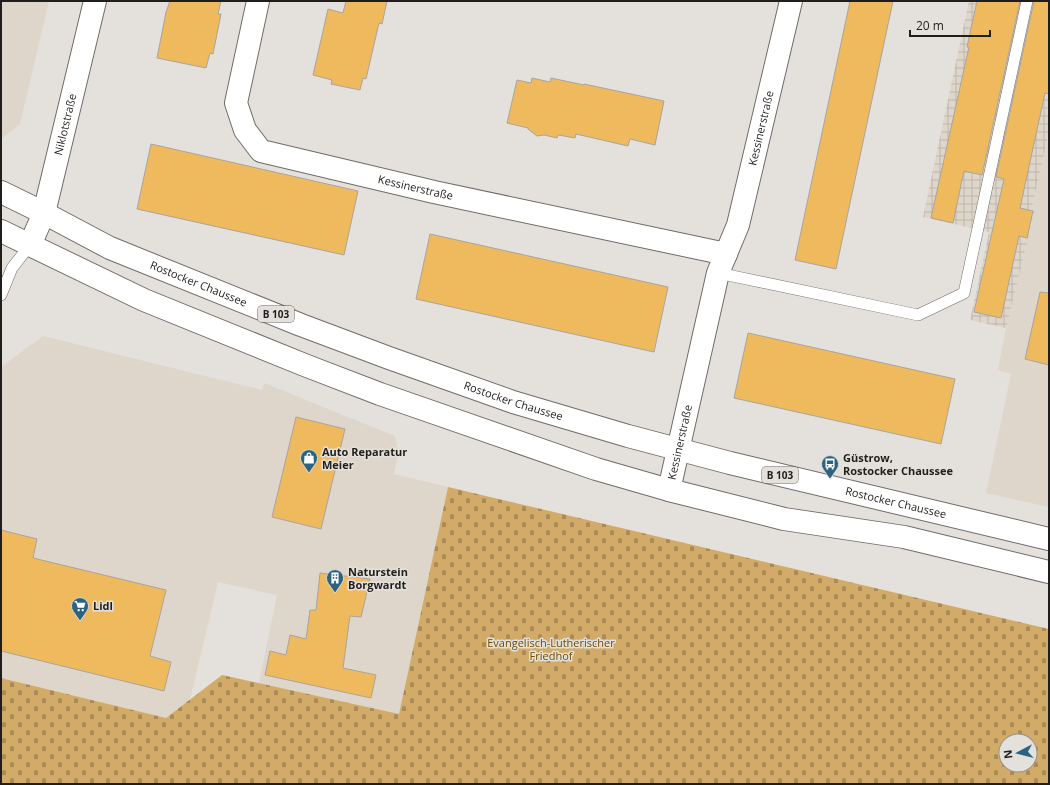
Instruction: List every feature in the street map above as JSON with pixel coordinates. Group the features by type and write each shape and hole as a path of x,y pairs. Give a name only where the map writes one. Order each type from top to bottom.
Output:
{"main road":[{"name":"Niklotstraße","path":"30,245 44,213 95,1"},
{"name":"Kessinerstraße","path":"258,1 236,103 245,130 260,151 434,192 722,264"},
{"name":"Kessinerstraße","path":"669,490 722,264 738,225 791,1"},
{"name":"Rostocker Chaussee","path":"1,192 110,248 301,325 513,402 628,436 730,463 1049,539"},
{"path":"1,231 144,300 307,366 380,394 596,469 669,490 784,519 904,537 1049,572"}],"lane":[{"path":"722,264 918,315 964,293 1027,1"},
{"path":"1,295 12,268 30,245"}],"shaded area":[{"path":"1,1 49,1 20,124 1,139"},
{"path":"969,1 1049,1 1049,131 1032,208 1035,210 1006,328 970,320 989,232 923,217"},
{"path":"1049,131 1049,507 986,493 1011,374 998,370 1006,328 1035,210 1032,209"},
{"path":"43,336 262,390 264,383 395,436 398,453 394,474 448,487 399,714 259,683 277,595 218,582 190,700 166,718 1,678 1,367"}],"green space":[{"name":"Evangelisch-Lutherischer Friedhof","path":"448,487 1049,629 1049,784 1,784 1,678 166,718 222,675 399,714"}],"building":[{"path":"170,1 221,1 218,14 221,14 213,54 210,53 206,68 157,58 166,12"},
{"path":"346,1 387,1 382,24 379,23 366,79 363,78 360,90 331,84 332,80 313,75 328,9 343,13"},
{"path":"850,1 893,1 836,269 795,260"},
{"path":"977,1 1020,1 982,175 964,171 953,223 931,218 969,47 967,47"},
{"path":"1034,1 1049,1 1049,94 1045,93 1020,208 1033,211 1027,238 1019,236 1001,318 974,312 1004,179 996,177"},
{"path":"532,78 550,82 551,78 664,101 655,145 630,139 628,146 576,134 575,138 558,135 557,138 544,135 537,136 528,128 507,123 517,80 531,83"},
{"path":"151,144 358,191 344,255 137,209"},
{"path":"430,234 668,287 654,352 416,299"},
{"path":"1040,292 1049,293 1049,365 1025,359"},
{"path":"748,333 955,379 941,444 734,398"},
{"name":"Auto Reparatur Meier","path":"296,417 345,429 321,529 272,517"},
{"name":"Lidl","path":"1,530 37,539 33,558 166,590 150,656 171,662 164,691 1,651"},
{"path":"320,573 370,579 361,617 350,616 343,668 376,675 371,698 265,675 270,651 286,655 290,635 306,639 310,610 316,610"}],"place":[{"name":"Auto Reparatur Meier","path":"309,473"},
{"name":"Güstrow, Rostocker Chaussee","path":"830,479"},
{"name":"Naturstein Borgwardt","path":"335,593"},
{"name":"Lidl","path":"80,621"}]}
